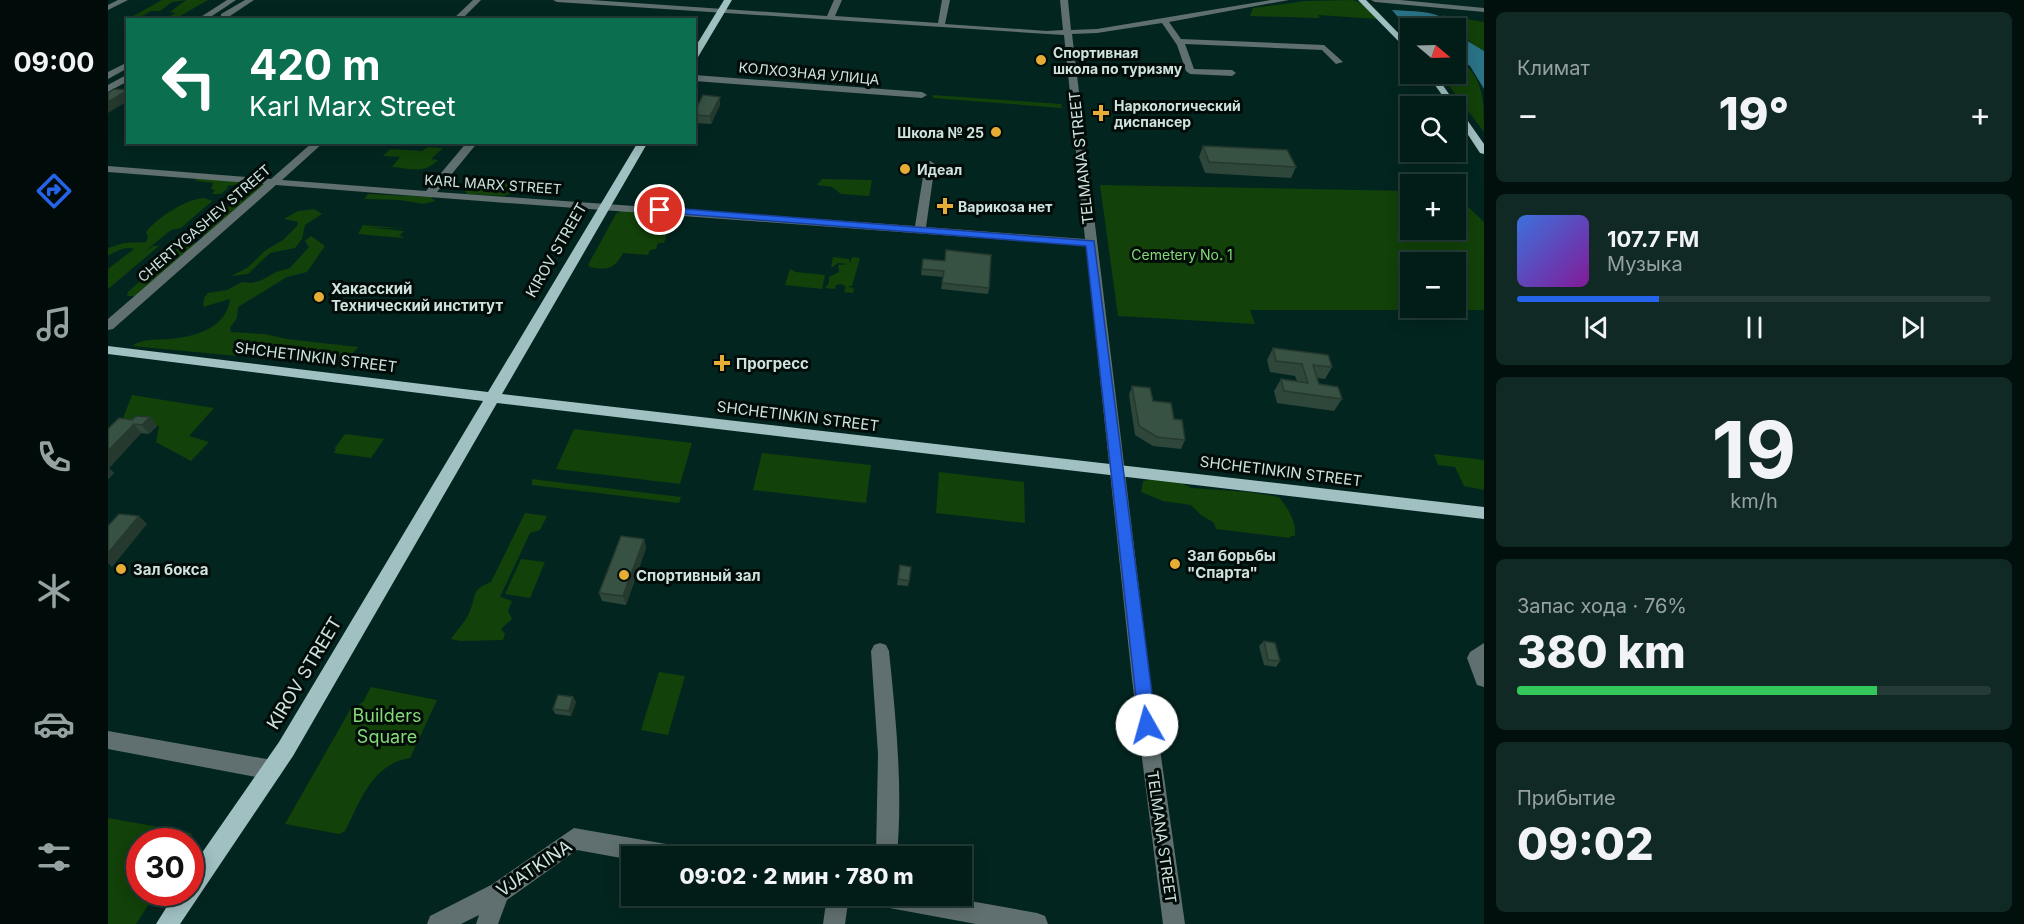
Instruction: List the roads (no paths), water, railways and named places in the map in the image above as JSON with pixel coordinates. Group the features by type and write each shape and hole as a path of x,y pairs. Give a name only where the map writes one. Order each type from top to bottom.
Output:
{"main road":[{"path":"696,54 728,0"},
{"path":"1362,0 1400,40"},
{"path":"1466,124 1484,151"},
{"name":"KIROV STREET","path":"204,870 272,770 642,144"},
{"name":"SHCHETINKIN STREET","path":"108,350 493,398 1484,513"},
{"name":"KIROV STREET","path":"168,924 180,906"}],"street":[{"path":"108,9 124,0"},
{"path":"203,18 232,0"},
{"path":"222,18 250,0"},
{"path":"458,18 477,0"},
{"path":"557,0 1068,33 1285,0"},
{"path":"830,19 838,0"},
{"path":"941,26 946,0"},
{"name":"TELMANA STREET","path":"1064,0 1141,679 1174,924"},
{"path":"1375,0 1484,9"},
{"path":"1401,0 1484,9"},
{"path":"1164,20 1181,44 1190,70 1232,73"},
{"path":"1178,41 1324,48 1339,62"},
{"path":"108,76 126,65"},
{"path":"108,89 126,78"},
{"name":"КОЛХОЗНАЯ УЛИЦА","path":"696,78 922,95"},
{"name":"CHERTYGASHEV STREET","path":"108,326 317,144"},
{"path":"429,194 471,144"},
{"path":"920,229 930,164"},
{"name":"KARL MARX STREET","path":"108,169 605,207 726,213 1090,243"},
{"path":"880,651 888,730 890,807 887,846"},
{"path":"1480,655 1484,679"},
{"path":"108,740 272,770"},
{"name":"VJATKINA","path":"438,924 499,893 574,839 621,847"},
{"path":"487,924 499,893"},
{"path":"834,924 837,906"},
{"path":"918,906 950,916 1037,924"}],"water":[{"path":"1392,10 1415,11 1443,18 1400,18"},
{"path":"1466,40 1484,51 1484,89 1466,63"}],"place":[{"name":"Спортивная школа по туризму","path":"1041,60"},
{"name":"Наркологический диспансер","path":"1101,113"},
{"name":"Школа № 25","path":"996,132"},
{"name":"Идеал","path":"905,169"},
{"name":"Варикоза нет","path":"945,206"},
{"name":"Хакасский Технический институт","path":"319,297"},
{"name":"Прогресс","path":"722,363"},
{"name":"Зал борьбы \"Спарта\"","path":"1175,564"},
{"name":"Зал бокса","path":"121,569"},
{"name":"Спортивный зал","path":"624,575"}],"park label":[{"name":"Cemetery No. 1","path":"1182,254"},
{"name":"Builders Square","path":"387,725"}]}
